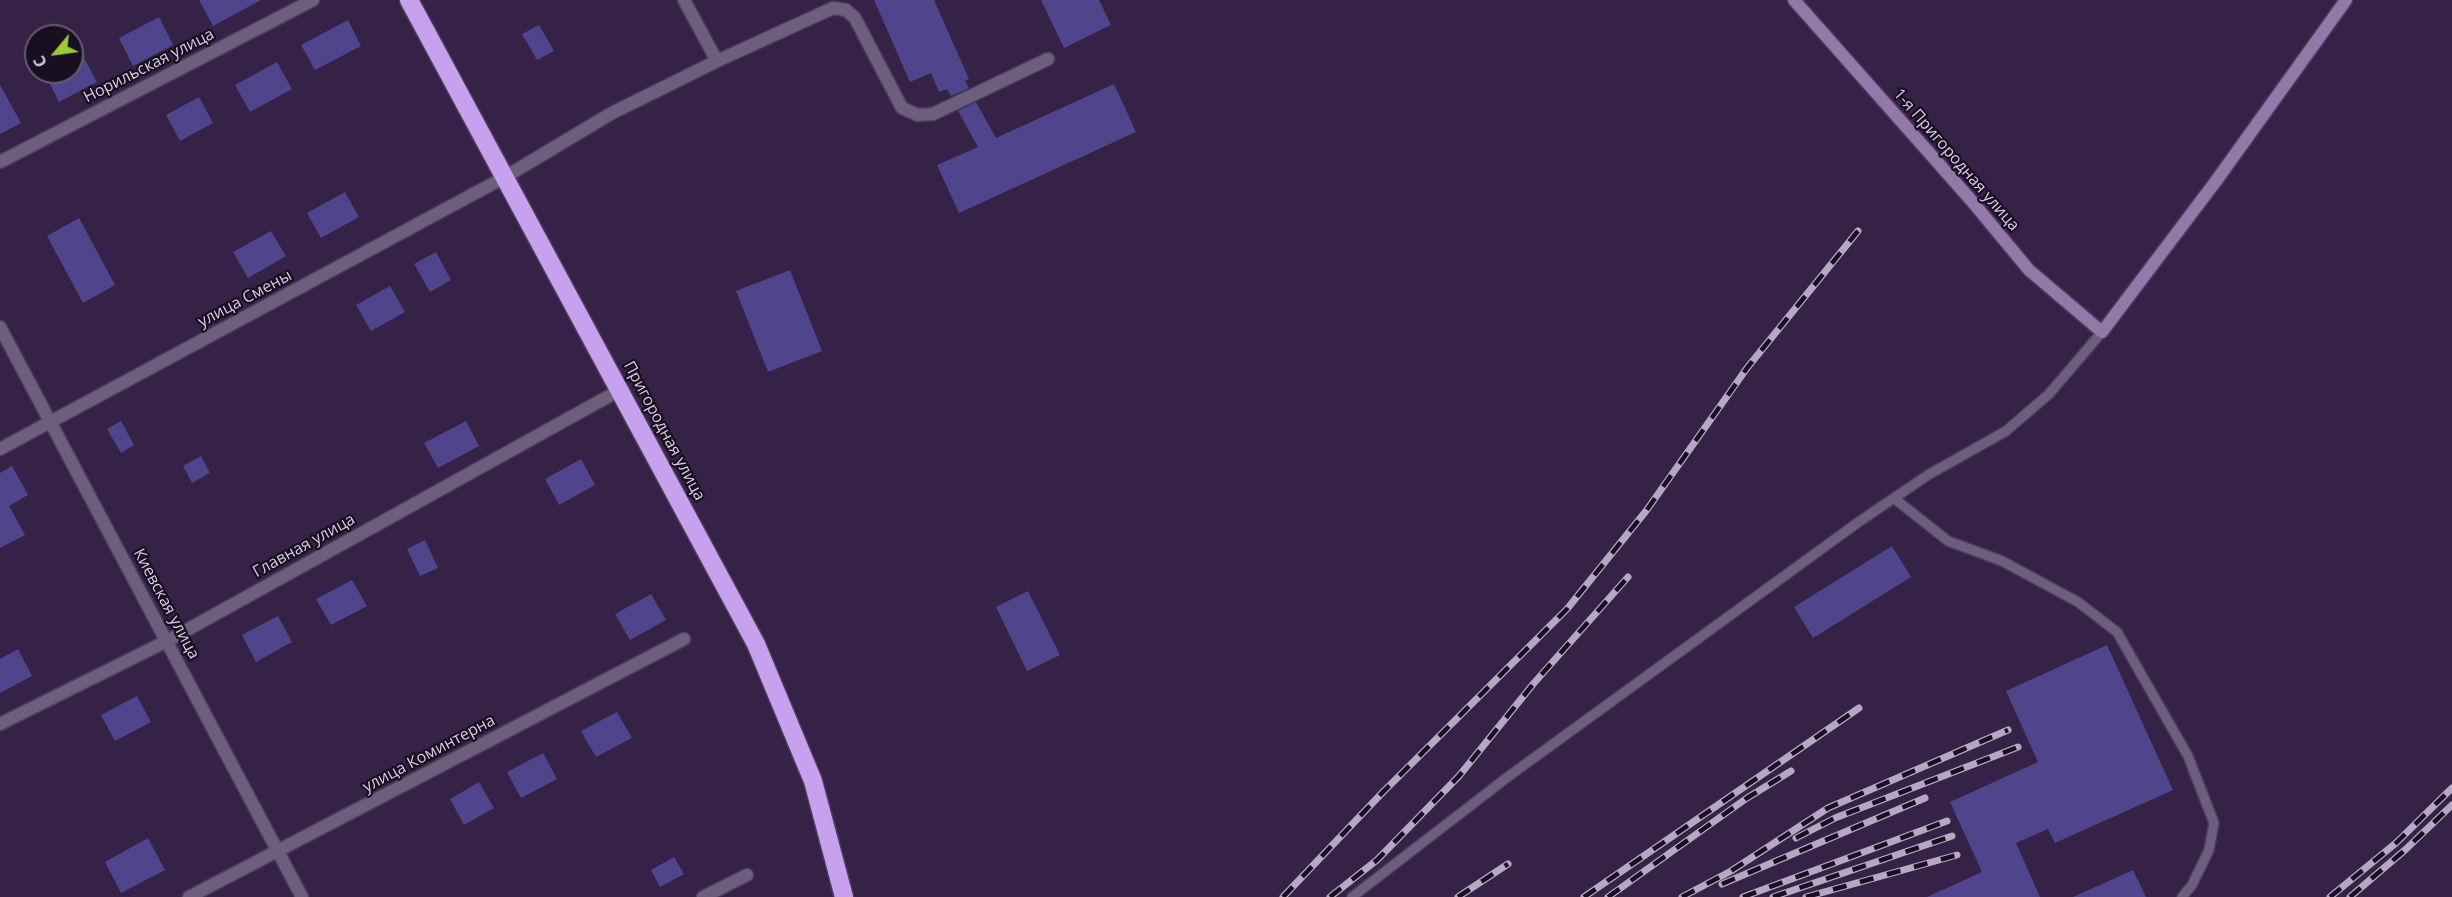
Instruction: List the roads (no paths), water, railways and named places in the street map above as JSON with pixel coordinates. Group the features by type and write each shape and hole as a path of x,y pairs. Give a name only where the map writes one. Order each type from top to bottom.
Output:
{"highway":[{"name":"Пригородная улица","path":"409,0 756,644 813,781 844,897"}],"street":[{"name":"Норильская улица","path":"0,162 313,0"},
{"path":"684,0 717,61"},
{"name":"1-я Пригородная улица","path":"1794,0 1970,199 2029,270 2102,332"},
{"path":"2102,332 2216,181 2346,0"},
{"path":"505,177 612,112 833,8 846,10 855,18 902,108 918,115 933,114 1048,59"},
{"name":"улица Смены","path":"0,449 505,177"},
{"name":"Киевская улица","path":"0,327 302,897"},
{"name":"Главная улица","path":"0,724 167,641 620,390"},
{"name":"улица Коминтерна","path":"189,897 684,639"},
{"path":"703,897 747,875"}],"lane":[{"path":"1352,897 1509,776 1850,528 1928,475 2006,431 2049,394 2102,332"},
{"path":"1895,499 1948,541 2002,561 2078,602 2117,632 2188,756 2214,823 2209,850 2192,885 2182,897"}],"railway":[{"path":"1283,897 1382,793 1567,609 1646,511 1747,368 1858,231"},
{"path":"1330,897 1377,860 1459,776 1534,683 1628,577"},
{"path":"1584,897 1859,708"},
{"path":"1682,897 1731,871 1828,808 2008,730"},
{"path":"1796,838 1835,818 2018,747"},
{"path":"1608,897 1747,798 1791,771"},
{"path":"2330,897 2396,843 2452,788"},
{"path":"1722,884 1925,798"},
{"path":"2350,897 2405,850 2452,805"},
{"path":"1743,897 1947,821"},
{"path":"1773,897 1952,836"},
{"path":"1806,897 1957,855"},
{"path":"1458,897 1508,864"}]}
